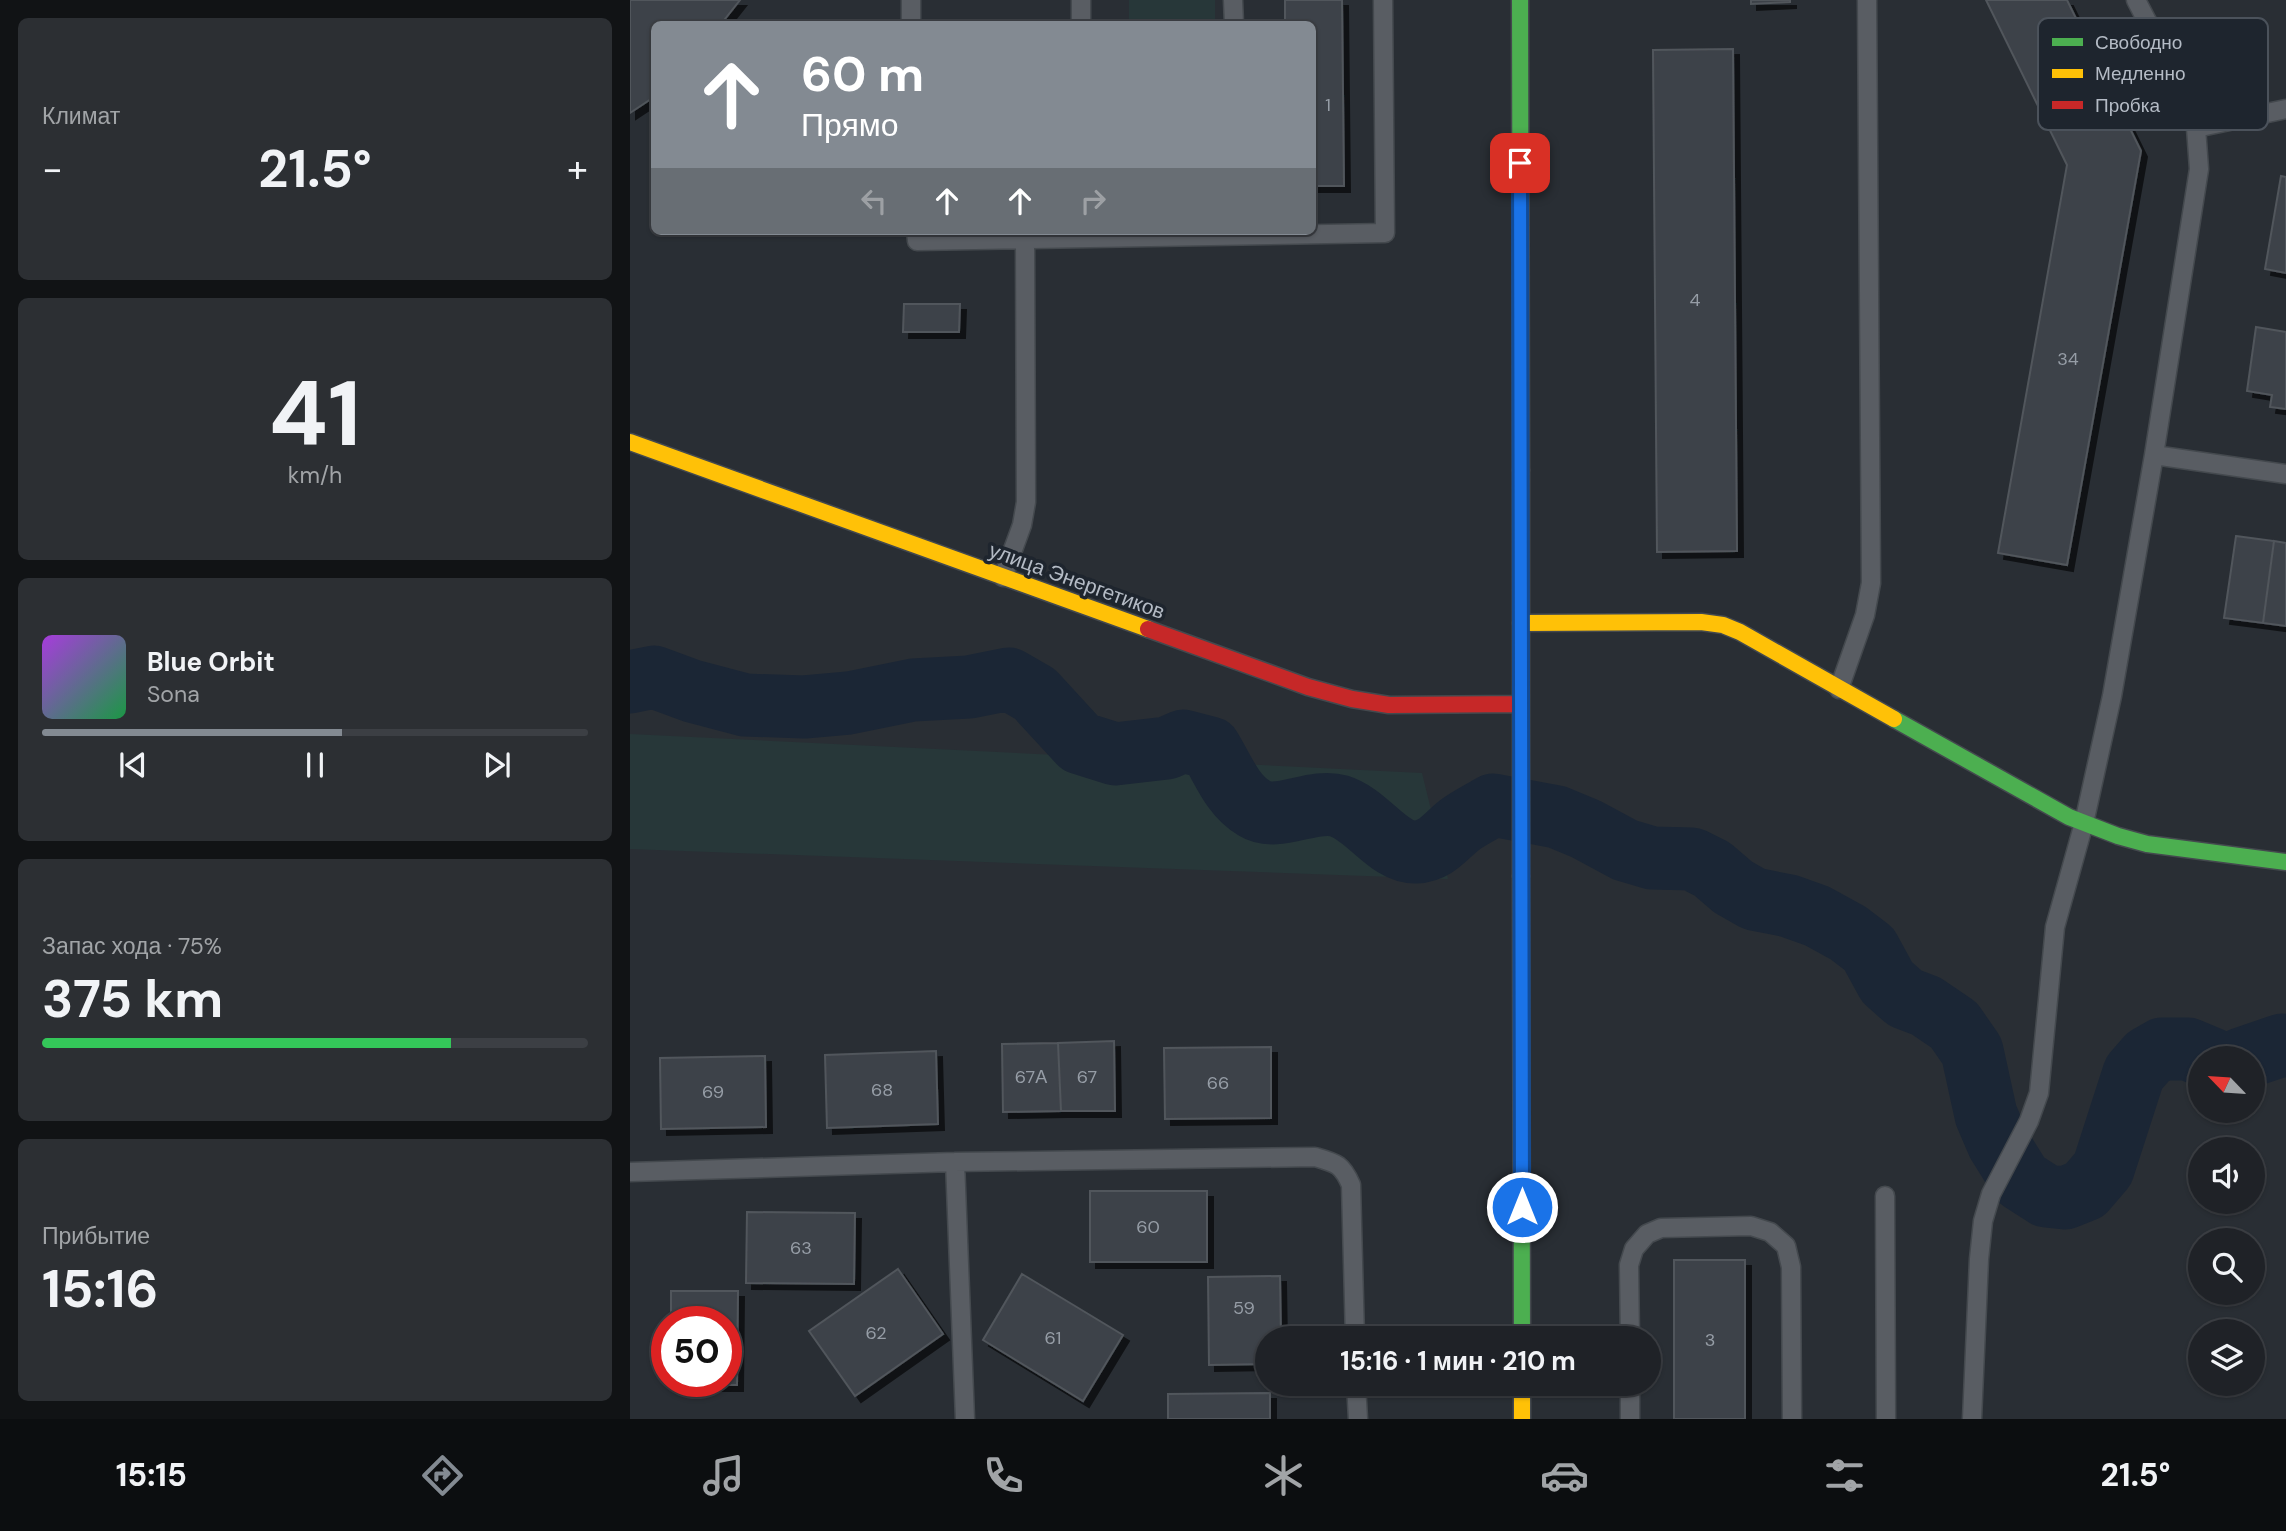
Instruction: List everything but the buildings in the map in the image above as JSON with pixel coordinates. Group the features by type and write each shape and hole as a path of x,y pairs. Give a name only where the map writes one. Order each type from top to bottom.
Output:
{"street":[{"path":"1520,0 1522,1326"},
{"name":"улица Энергетиков","path":"630,442 1308,687 1352,699 1389,705 1520,705"},
{"path":"1521,624 1701,622 1723,625 1740,632 2041,803 2084,823 2147,844 2286,862"},
{"path":"1522,1396 1522,1419"}],"lane":[{"path":"911,0 911,21"},
{"path":"1081,0 1081,21"},
{"path":"1233,0 1234,21"},
{"path":"1316,234 1385,233 1383,0"},
{"path":"1839,689 1865,615 1871,583 1867,0"},
{"path":"2136,0 2145,18"},
{"path":"2268,113 2286,109"},
{"path":"1972,1419 1983,1221 1991,1194 2029,1121 2039,1093 2055,927 2084,823 2112,696 2154,455 2199,169 2196,130"},
{"path":"916,235 917,241 1265,235"},
{"path":"1003,578 1022,525 1026,502 1025,239"},
{"path":"2154,455 2286,474"},
{"path":"630,1172 955,1162 1315,1157 1331,1161 1344,1169 1351,1185 1355,1326"},
{"path":"955,1162 965,1419"},
{"path":"1885,1196 1886,1419"},
{"path":"1630,1326 1629,1265 1634,1249 1647,1234 1661,1228 1751,1226 1770,1232 1786,1246 1791,1267 1792,1419"},
{"path":"1356,1396 1357,1419"},
{"path":"1630,1396 1630,1419"}],"shaded area":[{"path":"1129,0 1215,0 1215,21 1129,21"},
{"path":"630,734 1422,773 1448,879 630,849"}],"waterway":[{"path":"630,682 654,677 692,691 745,705 804,707 849,703 913,690 969,687 1009,679 1035,694 1080,743 1115,754 1167,748 1183,741 1210,748 1234,789 1254,808 1274,813 1318,805 1339,806 1406,851 1430,849 1461,824 1493,805 1557,817 1625,850 1652,858 1692,859 1712,869 1733,887 1754,899 1789,906 1817,916 1848,933 1869,949 1887,982 1905,998 1926,1006 1954,1025 1972,1051 1986,1115 1998,1143 2021,1180 2046,1196 2065,1198 2085,1190 2103,1169 2134,1073 2148,1057 2162,1049 2188,1049"},
{"path":"2265,1051 2286,1046"}],"traffic: fast":[{"path":"1520,0 1521,470"},
{"path":"1894,719 2069,817 2118,836 2147,844 2286,862"},
{"path":"1521,876 1522,1326"}],"traffic: slow":[{"path":"630,442 1148,629"},
{"path":"1521,623 1701,622 1723,625 1894,719"},
{"path":"1522,1396 1522,1419"}],"traffic: jam":[{"path":"1521,470 1521,876"},
{"path":"1148,629 1308,687 1352,699 1389,705 1520,704"}],"route":[{"path":"1520,163 1522,1207"}]}
